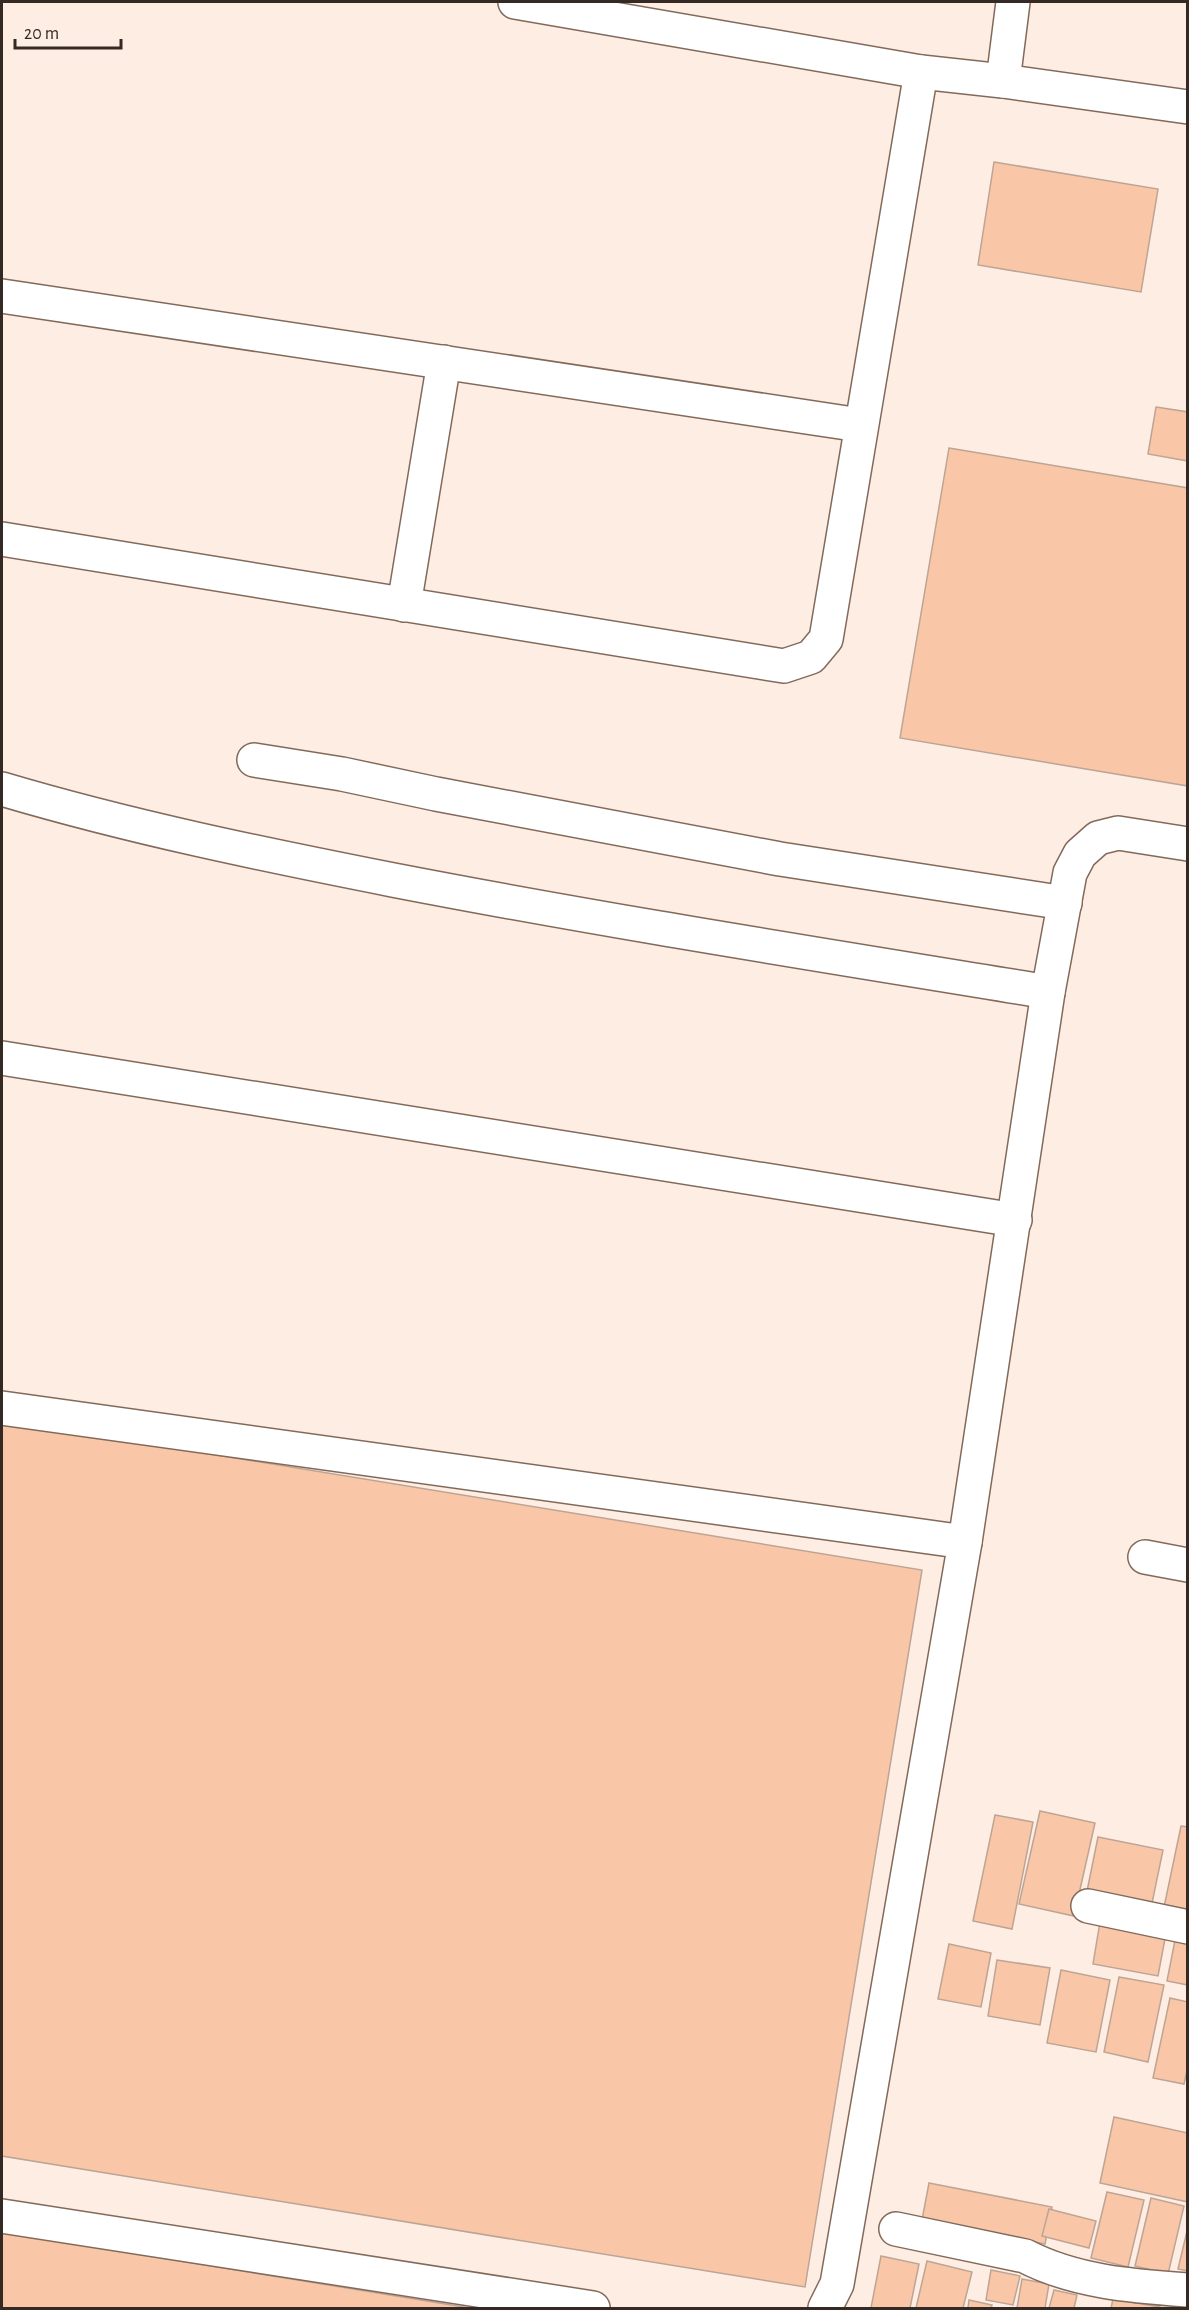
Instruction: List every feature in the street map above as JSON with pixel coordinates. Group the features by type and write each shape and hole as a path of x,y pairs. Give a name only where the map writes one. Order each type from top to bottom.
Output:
{"street":[{"path":"515,2 921,72 1188,107"},
{"path":"1003,81 1013,2"},
{"path":"2,539 784,666 811,657 826,639 860,425 921,72"},
{"path":"2,296 860,425"},
{"path":"404,604 444,362"},
{"path":"254,760 342,774 780,859 1065,903"},
{"path":"2,789 141,827 271,856 447,890 1048,993"},
{"path":"825,2308 837,2284 965,1542 1048,993 1070,873 1080,854 1098,838 1118,833 1188,844"},
{"path":"2,1058 1015,1220"},
{"path":"2,1408 965,1542"},
{"path":"1145,1557 1188,1565"},
{"path":"1088,1906 1188,1927"},
{"path":"2,2216 593,2308"},
{"path":"896,2229 1025,2256 1035,2263 1076,2276 1120,2285 1188,2290"}],"building":[{"path":"994,162 1158,189 1141,292 978,265"},
{"path":"1156,407 1188,412 1188,461 1148,454"},
{"path":"949,448 1188,488 1188,786 900,738"},
{"path":"2,1420 922,1570 805,2287 2,2156"},
{"path":"1040,1811 1095,1823 1074,1916 1019,1904"},
{"path":"995,1815 1033,1822 1012,1929 973,1921"},
{"path":"1181,1826 1188,1827 1188,1917 1163,1912"},
{"path":"1098,1837 1163,1850 1150,1913 1085,1901"},
{"path":"1101,1916 1167,1928 1158,1976 1093,1964"},
{"path":"1177,1930 1188,1932 1188,1985 1167,1981"},
{"path":"949,1944 991,1953 981,2007 938,1999"},
{"path":"997,1960 1050,1968 1040,2025 988,2016"},
{"path":"1061,1970 1110,1980 1096,2052 1047,2043"},
{"path":"1119,1977 1164,1985 1148,2062 1104,2052"},
{"path":"1170,1998 1188,2002 1188,2066 1184,2084 1153,2078"},
{"path":"1114,2117 1188,2133 1188,2202 1100,2183"},
{"path":"929,2183 1052,2207 1045,2244 922,2220"},
{"path":"1107,2192 1144,2200 1128,2267 1091,2258"},
{"path":"1151,2198 1184,2206 1168,2274 1135,2266"},
{"path":"1049,2209 1096,2221 1089,2248 1042,2236"},
{"path":"1188,2227 1188,2271 1178,2269"},
{"path":"2,2232 470,2308 2,2308"},
{"path":"881,2256 919,2264 910,2308 871,2308"},
{"path":"927,2261 972,2272 963,2308 916,2308"},
{"path":"991,2270 1020,2276 1013,2305 986,2300"},
{"path":"1022,2279 1049,2284 1045,2308 1017,2308"},
{"path":"1054,2290 1077,2295 1074,2308 1049,2308"},
{"path":"1113,2299 1160,2307 1160,2308 1111,2308"},
{"path":"969,2300 992,2305 991,2308 968,2308"}]}
